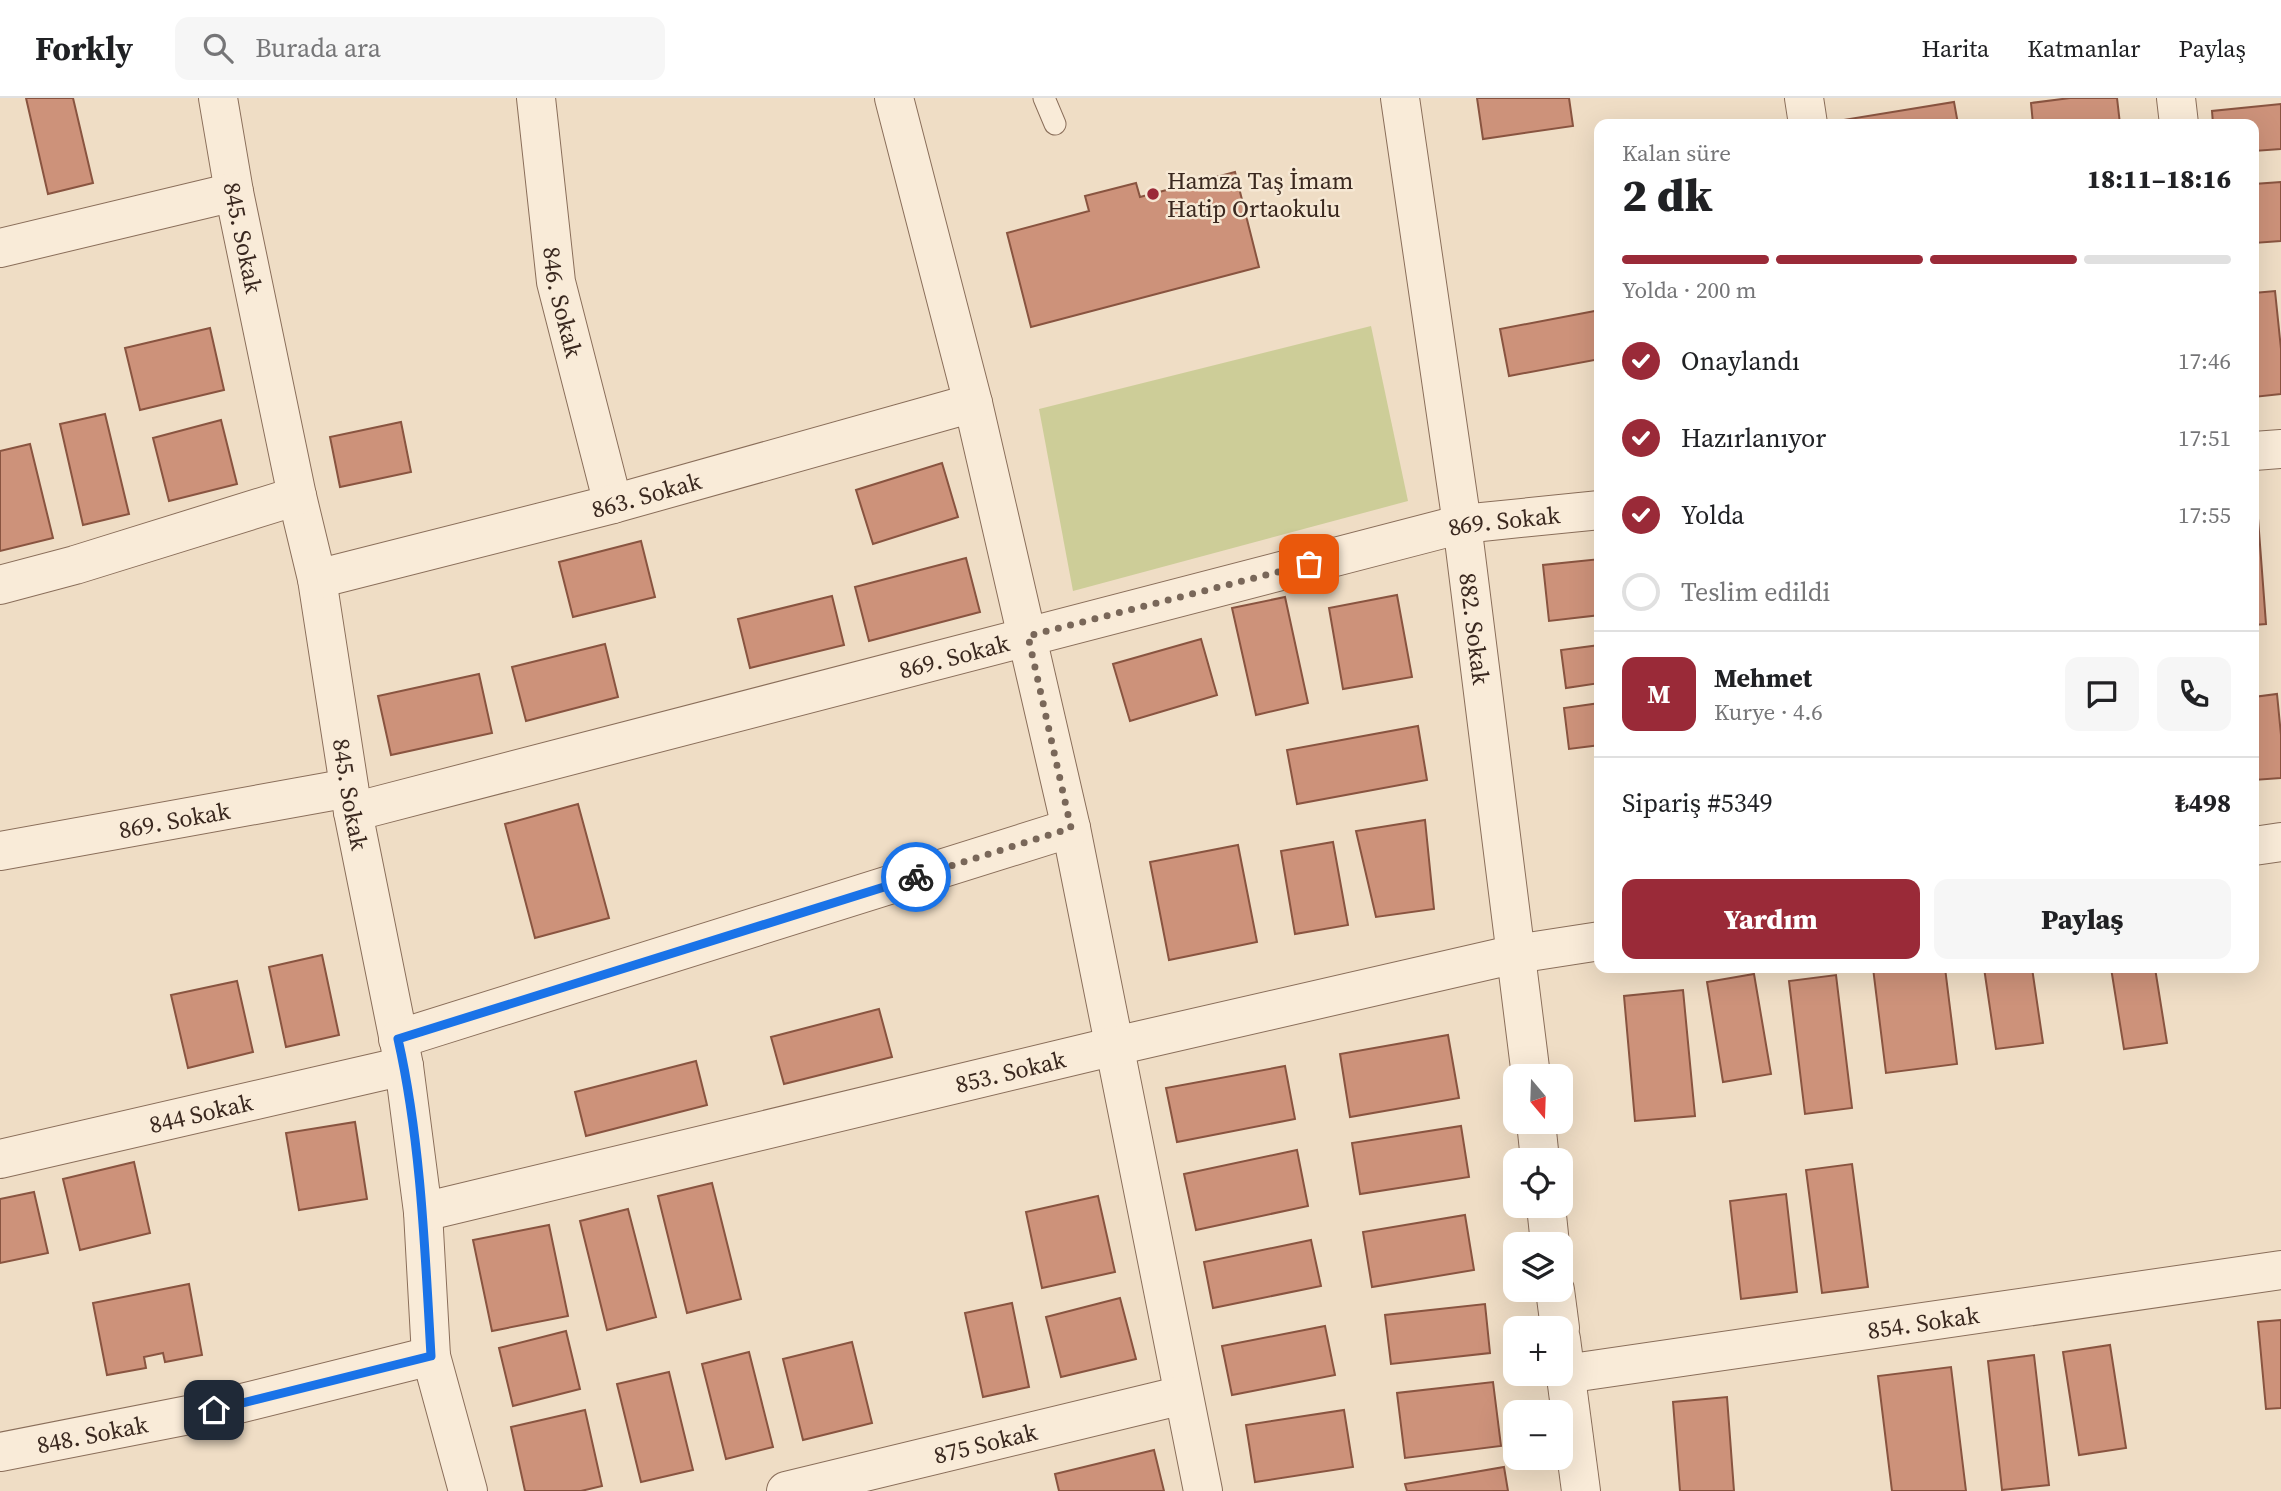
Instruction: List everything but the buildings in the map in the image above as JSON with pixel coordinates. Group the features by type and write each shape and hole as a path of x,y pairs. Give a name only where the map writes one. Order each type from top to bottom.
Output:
{"street":[{"name":"845. Sokak","path":"218,98 234,192 297,496 317,579 351,800 401,1052 422,1212 431,1356 468,1491"},
{"name":"846. Sokak","path":"536,98 556,282 613,503"},
{"path":"894,98 972,403 1071,828 1203,1491"},
{"name":"882. Sokak","path":"1400,98 1462,524 1530,1064"},
{"path":"1804,98 1807,119"},
{"path":"2176,98 2178,119"},
{"path":"0,248 234,192"},
{"name":"863. Sokak","path":"317,579 613,503 972,403"},
{"path":"2259,451 2281,449"},
{"path":"0,584 75,565 297,496"},
{"name":"869. Sokak","path":"0,851 351,800 1028,636 1462,524 1594,511"},
{"name":"844 Sokak","path":"0,1159 401,1052 1071,828"},
{"path":"2259,845 2281,842"},
{"name":"853. Sokak","path":"422,1212 1115,1046 1516,954 1594,942"},
{"name":"854. Sokak","path":"1573,1355 2281,1270"},
{"name":"848. Sokak","path":"0,1452 214,1410 431,1356"},
{"path":"1567,1386 1581,1491"},
{"name":"875 Sokak","path":"786,1491 1183,1395"}],"lane":[{"path":"1044,98 1055,124"}],"green space":[{"path":"1371,326 1408,501 1073,591 1039,409"}],"way so far":[{"path":"916,877 1071,828 1028,636 1309,564"}],"place":[{"name":"Hamza Taş İmam Hatip Ortaokulu","path":"1153,194"}],"route":[{"path":"214,1410 431,1356 422,1212 404,1066 398,1039 916,877"}]}
